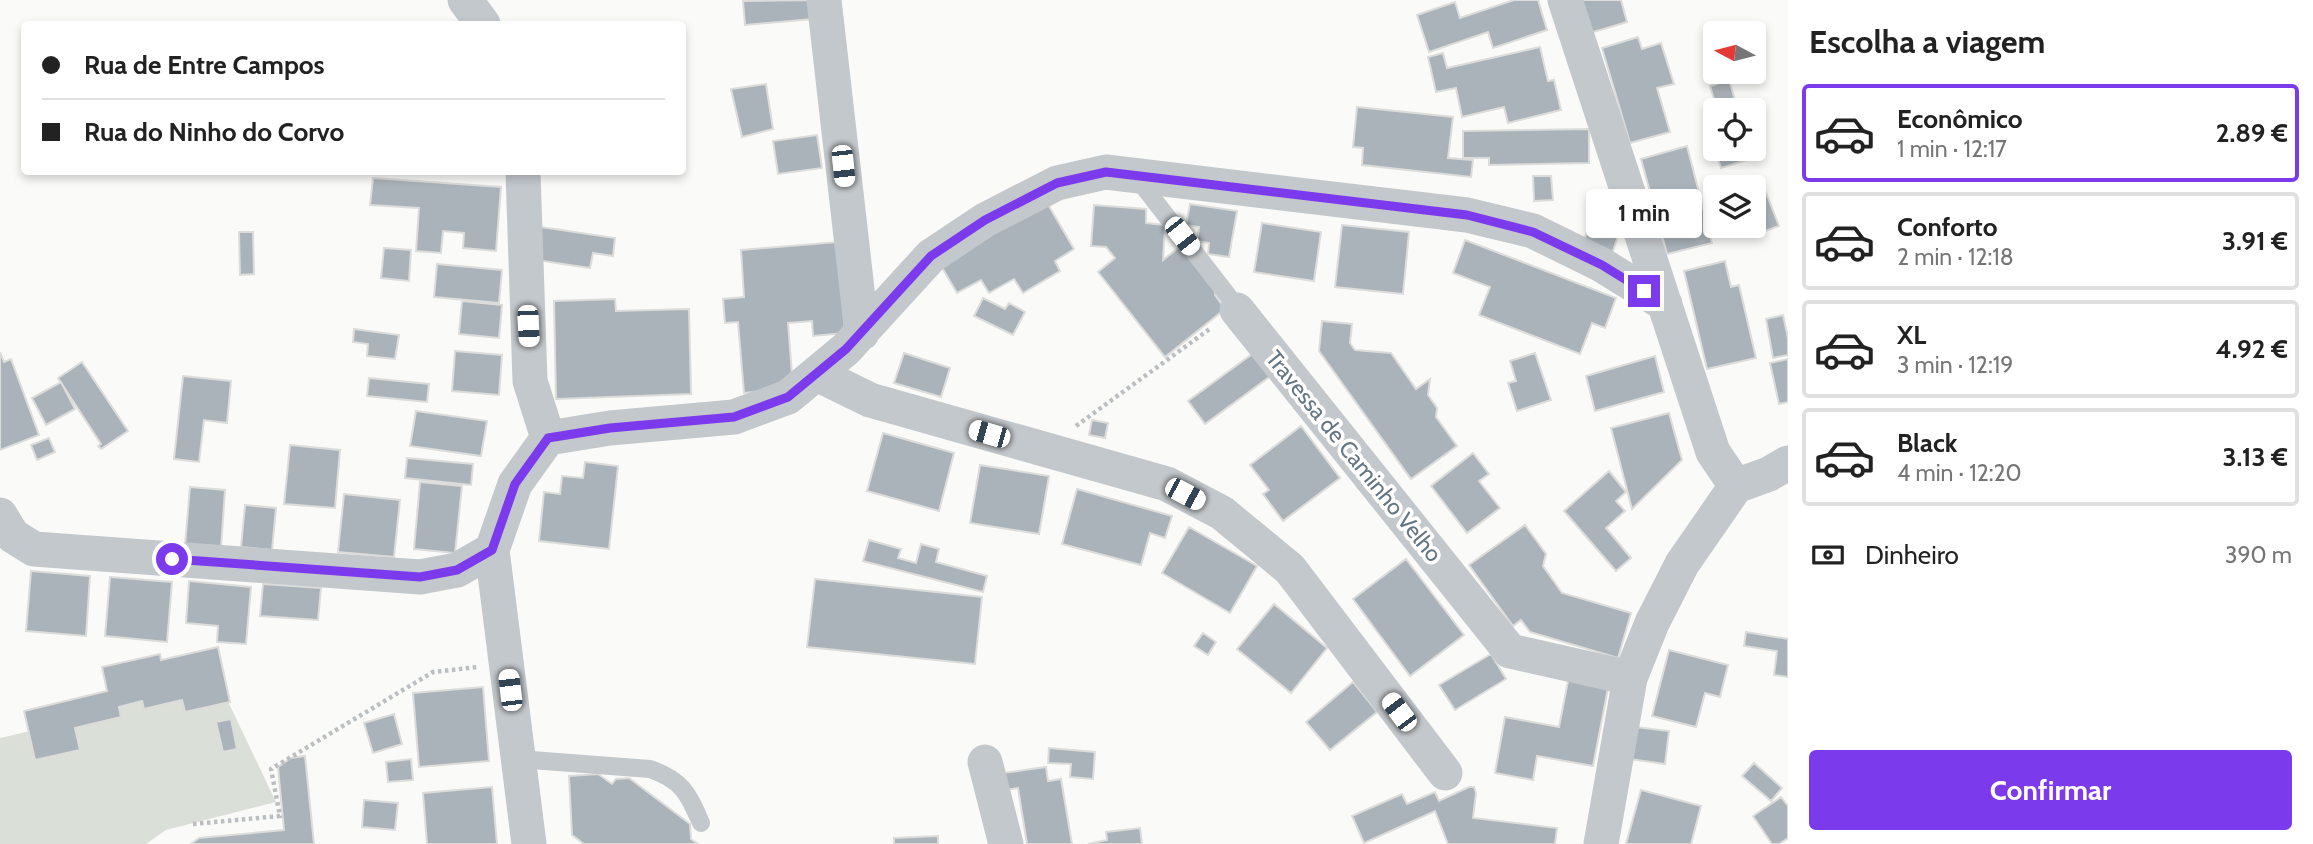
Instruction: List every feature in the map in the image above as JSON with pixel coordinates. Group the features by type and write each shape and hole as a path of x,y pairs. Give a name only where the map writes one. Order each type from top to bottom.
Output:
{"street":[{"path":"465,0 481,21"},
{"path":"824,0 862,332"},
{"path":"1564,0 1713,452 1736,486"},
{"path":"529,844 492,550 515,484 548,438 610,428 734,417 788,397 846,349 931,256 985,220 1057,183 1106,172 1467,215 1533,232 1602,265 1664,304"},
{"path":"523,175 530,381 548,438"},
{"name":"Travessa de Caminho Velho","path":"1233,303 1510,651 1630,678"},
{"path":"817,373 870,400 1167,484 1222,513 1290,569 1445,773"},
{"path":"1601,844 1630,678 1652,623 1682,565 1736,486 1769,474 1788,463"},
{"path":"0,515 13,536 34,549 420,577 457,570 492,550"},
{"path":"985,762 1006,844"}],"lane":[{"path":"1135,175 1233,303"},
{"path":"518,759 650,769 670,776 688,793 701,823"}],"path":[{"path":"1086,416 1233,303"},
{"path":"193,824 281,816 271,769 433,672 463,667 507,667"}],"shaded area":[{"path":"212,668 276,802 166,830 146,844 0,844 0,738 43,728"}],"building":[{"path":"812,0 813,19 745,25 743,1"},
{"path":"1514,0 1538,0 1547,30 1493,48 1488,32 1429,52 1417,15 1455,2 1460,18"},
{"path":"1581,0 1621,0 1627,22 1590,33"},
{"path":"1638,37 1642,49 1661,43 1674,84 1657,88 1670,132 1630,143 1602,48"},
{"path":"1540,47 1548,81 1554,80 1561,110 1508,123 1504,107 1462,117 1456,88 1436,92 1428,57 1443,53 1447,68"},
{"path":"766,84 773,129 742,137 731,89"},
{"path":"1730,84 1734,98 1714,98 1710,86"},
{"path":"1357,107 1453,117 1448,158 1473,160 1471,177 1362,165 1363,148 1353,147"},
{"path":"1589,129 1589,163 1489,165 1489,158 1463,158 1463,131"},
{"path":"817,135 822,168 778,174 773,141"},
{"path":"1687,146 1703,208 1703,238 1711,238 1712,243 1667,254 1641,159"},
{"path":"1719,161 1743,161 1721,168"},
{"path":"1533,176 1551,176 1553,200 1534,201"},
{"path":"373,178 501,187 496,251 463,248 464,233 443,231 441,253 416,251 419,208 370,205"},
{"path":"1766,193 1779,226 1766,231"},
{"path":"1046,201 1074,249 1055,261 1060,271 1023,293 1014,279 989,293 981,280 957,293 940,264"},
{"path":"1190,204 1237,211 1229,257 1208,254 1209,243 1197,241 1199,227 1186,225"},
{"path":"1094,205 1146,209 1146,223 1165,225 1163,260 1183,244 1216,286 1215,295 1225,309 1165,357 1098,272 1115,258 1106,247 1091,246"},
{"path":"1593,214 1622,224 1612,254 1583,244"},
{"path":"1262,223 1321,232 1314,281 1254,272"},
{"path":"1342,225 1409,232 1403,294 1335,287"},
{"path":"541,227 615,238 613,256 593,253 590,268 536,260"},
{"path":"239,232 253,232 254,274 240,275"},
{"path":"1465,240 1616,298 1605,328 1592,323 1580,354 1479,315 1490,287 1453,273"},
{"path":"838,242 845,333 813,336 812,321 788,323 793,388 744,393 738,322 725,323 723,299 744,297 741,250"},
{"path":"384,248 411,250 409,281 381,278"},
{"path":"1725,261 1731,287 1739,285 1756,358 1707,369 1684,271"},
{"path":"437,264 502,270 499,303 434,297"},
{"path":"983,298 1005,309 1009,303 1025,312 1013,335 974,316"},
{"path":"615,299 616,311 689,309 691,394 556,399 554,301"},
{"path":"462,301 502,305 499,338 459,334"},
{"path":"1783,315 1788,338 1788,355 1773,358 1766,319"},
{"path":"1322,321 1352,324 1350,343 1355,350 1391,353 1416,389 1430,379 1428,395 1437,408 1436,417 1457,446 1411,479 1319,351"},
{"path":"354,329 399,335 395,359 367,356 368,344 353,342"},
{"path":"455,351 502,355 499,395 452,391"},
{"path":"0,352 4,362 11,359 39,435 0,450"},
{"path":"1255,352 1272,375 1205,424 1188,401"},
{"path":"904,353 950,368 941,397 894,383"},
{"path":"1535,353 1551,400 1517,411 1508,383 1516,381 1510,361"},
{"path":"1655,356 1664,392 1595,411 1586,376"},
{"path":"1788,359 1788,402 1779,404 1770,363"},
{"path":"82,362 128,431 101,449 98,446 101,444 58,378"},
{"path":"183,376 231,381 227,423 204,420 199,462 174,459"},
{"path":"369,378 429,384 427,402 367,396"},
{"path":"61,382 75,409 46,425 32,398"},
{"path":"416,411 487,421 481,456 410,446"},
{"path":"1669,413 1682,460 1632,509 1611,428"},
{"path":"1092,420 1108,423 1105,438 1089,435"},
{"path":"1301,426 1340,478 1283,521 1263,494 1269,490 1250,465"},
{"path":"883,433 954,453 939,511 867,491"},
{"path":"49,438 55,452 37,460 31,445"},
{"path":"290,445 340,450 335,508 284,504"},
{"path":"1473,453 1489,474 1479,481 1500,508 1467,533 1431,486"},
{"path":"407,458 473,464 471,485 405,478"},
{"path":"585,462 618,466 609,549 539,541 544,492 560,494 562,476 583,478"},
{"path":"980,465 1049,476 1039,534 970,523"},
{"path":"1609,471 1626,492 1616,501 1625,511 1606,528 1631,558 1616,571 1564,511"},
{"path":"420,482 462,486 455,553 414,549"},
{"path":"190,487 225,490 221,548 185,545"},
{"path":"1077,489 1172,516 1165,538 1150,533 1141,565 1062,544"},
{"path":"344,494 400,500 394,557 338,552"},
{"path":"245,505 276,508 272,550 241,547"},
{"path":"1525,525 1546,554 1543,566 1562,593 1631,613 1618,658 1530,632 1521,620 1513,626 1469,565"},
{"path":"1189,527 1257,566 1230,613 1162,573"},
{"path":"869,540 901,549 898,558 916,563 921,544 939,549 936,562 987,576 983,592 863,561"},
{"path":"1406,559 1464,635 1410,676 1353,599"},
{"path":"31,571 90,576 86,636 26,631"},
{"path":"110,577 172,582 167,642 105,636"},
{"path":"815,579 982,597 975,664 807,647"},
{"path":"189,581 251,587 246,644 217,642 218,626 186,623"},
{"path":"263,584 321,588 318,620 260,616"},
{"path":"1274,604 1327,648 1291,693 1237,649"},
{"path":"1746,632 1788,639 1788,677 1774,675 1777,651 1744,646"},
{"path":"1203,633 1216,642 1208,655 1194,646"},
{"path":"218,647 230,702 185,712 182,700 144,709 142,701 119,707 121,717 75,728 80,750 35,760 24,711 107,691 102,667 160,654 161,660"},
{"path":"1669,650 1728,665 1720,697 1705,693 1696,727 1652,716"},
{"path":"1491,654 1506,679 1455,710 1439,685"},
{"path":"1569,676 1609,683 1593,766 1537,756 1533,780 1495,773 1505,717 1559,727"},
{"path":"1353,682 1377,712 1330,750 1306,722"},
{"path":"483,687 489,761 419,767 413,693"},
{"path":"394,714 402,744 373,753 364,723"},
{"path":"231,719 237,749 223,752 216,722"},
{"path":"1627,726 1669,731 1665,764 1623,758"},
{"path":"1049,748 1095,752 1093,779 1070,777 1071,764 1048,763"},
{"path":"305,756 314,844 191,844 199,838 284,830 278,767 291,758"},
{"path":"411,759 413,780 388,782 386,762"},
{"path":"1754,763 1782,788 1771,801 1742,776"},
{"path":"1046,767 1048,781 1061,779 1072,844 1027,844 1018,788 1005,790 1003,773"},
{"path":"598,774 612,784 616,779 629,778 690,824 691,839 698,844 584,844 572,835 569,776"},
{"path":"492,787 497,844 427,844 423,793"},
{"path":"1474,787 1476,793 1473,818 1557,828 1555,844 1448,844 1435,811 1364,843 1352,816 1402,794 1407,804 1435,792 1439,801"},
{"path":"1641,790 1701,806 1691,844 1626,844"},
{"path":"1781,797 1788,806 1788,838 1779,844 1772,844 1753,816"},
{"path":"364,800 398,803 395,830 362,827"},
{"path":"1140,828 1142,844 1088,844 1107,840 1106,832"},
{"path":"938,836 938,844 894,844 894,838"}],"route":[{"path":"172,559 420,577 457,570 492,550 515,484 548,438 610,428 734,417 788,397 846,349 931,256 985,220 1057,183 1106,172 1467,215 1533,232 1602,265 1644,291"}]}
